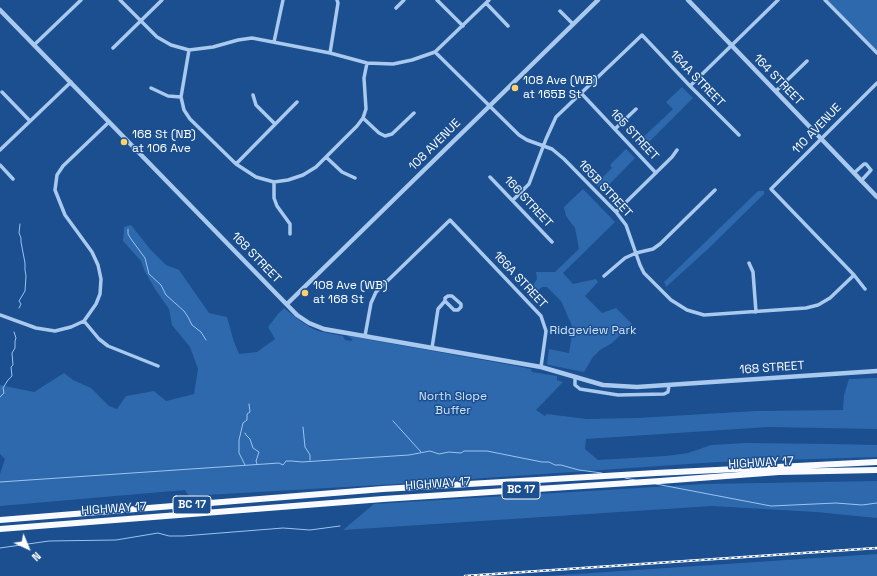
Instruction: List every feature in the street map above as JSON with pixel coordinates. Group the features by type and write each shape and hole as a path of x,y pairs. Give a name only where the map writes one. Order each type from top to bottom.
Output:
{"highway":[{"name":"HIGHWAY 17","path":"0,520 383,489 656,472 877,462"},
{"name":"HIGHWAY 17","path":"0,529 383,499 779,472 877,470"}],"street":[{"path":"34,45 81,0"},
{"path":"120,0 157,37 171,45 189,50 213,48 238,40 252,38 330,53 368,63 393,64 412,60 435,52 487,2 508,26"},
{"path":"113,48 162,0"},
{"path":"274,42 283,0"},
{"path":"330,53 338,3 337,0"},
{"path":"396,8 404,0"},
{"path":"437,0 463,26"},
{"name":"108 AVENUE","path":"287,304 598,0"},
{"name":"164 STREET","path":"688,0 877,197"},
{"path":"690,86 778,0"},
{"path":"825,0 877,53"},
{"name":"168 STREET","path":"0,10 297,315 309,323 324,329 541,367 603,385 637,387 877,371"},
{"path":"560,11 573,24"},
{"name":"164A STREET","path":"581,93 642,36 739,135"},
{"path":"189,50 181,97 184,110 190,119 236,164 256,177 274,182 303,175 316,168 357,126 363,118 366,109 364,78 368,63"},
{"name":"165B STREET","path":"435,52 519,135 527,140 552,149 564,159 616,212 626,225 640,265 644,272 671,300 687,310 704,315 806,308 818,305 830,298 854,275"},
{"path":"776,91 807,61"},
{"path":"0,150 71,82"},
{"name":"110 AVENUE","path":"854,275 771,189 877,83"},
{"path":"151,88 168,96 181,97"},
{"path":"2,92 30,121"},
{"path":"513,200 529,184 556,117 581,93"},
{"name":"165 STREET","path":"581,93 656,173"},
{"path":"253,95 256,105 275,124"},
{"path":"236,164 297,102"},
{"path":"615,130 636,108"},
{"path":"363,118 378,133 385,136 392,134 414,113"},
{"path":"0,315 36,328 55,331 72,327 84,321 96,304 100,294 101,279 98,265 92,252 65,215 55,190 57,175 63,166 109,122"},
{"path":"616,212 672,157 677,150"},
{"path":"326,157 342,172 355,178"},
{"path":"854,173 866,164 871,170 861,180"},
{"path":"0,165 13,179"},
{"name":"166 STREET","path":"490,177 552,242"},
{"path":"274,182 274,198 277,206 290,224 290,234"},
{"path":"604,276 624,258 636,253 653,249 660,244 715,190"},
{"name":"166A STREET","path":"365,336 371,302 376,292 450,220 541,316 546,331 541,367"},
{"path":"749,263 753,272 756,312"},
{"path":"854,275 865,289"},
{"path":"432,348 438,309 448,296 452,296 461,307 458,310 454,310 445,301"},
{"path":"84,321 99,339 108,346 158,366"},
{"path":"575,377 575,384 580,389 618,395 664,394 668,392 669,385"}],"green space":[{"path":"826,0 877,0 877,52"},
{"path":"682,87 693,98 641,150 636,144 673,109 666,102"},
{"path":"626,149 635,158 603,191 596,184 612,168 610,165"},
{"name":"Ridgeview Park","path":"583,189 615,222 563,273 573,284 596,279 598,282 585,296 602,313 616,308 632,324 612,343 600,350 593,357 584,372 547,364 549,349 569,353 573,328 561,301 547,287 542,287 530,298 527,295 537,279 536,272 555,272 579,249 575,228 566,216 564,207"},
{"path":"758,191 764,191 764,194 708,249 666,287 664,282"},
{"name":"North Slope Buffer","path":"131,225 150,249 166,265 179,270 209,313 227,317 239,354 257,352 275,339 268,327 284,308 311,328 318,331 343,336 345,340 353,340 349,336 511,365 531,369 532,372 557,376 557,380 563,382 536,410 545,416 547,414 587,419 637,418 756,411 843,410 844,395 849,379 877,378 877,429 768,427 586,439 585,449 598,460 666,456 688,453 711,445 746,443 877,445 877,457 718,462 397,484 189,496 185,490 0,506 0,474 5,459 0,454 0,385 34,392 64,373 73,380 91,388 109,406 117,409 126,396 154,391 166,401 194,394 198,369 190,347 172,325 169,309 145,272 141,261 123,241 124,227"},
{"path":"877,481 877,518 816,512 712,506 343,530 374,504 705,484"},
{"path":"877,554 877,576 546,576"}],"waterway":[{"path":"19,308 21,304 19,301 25,291 26,276 19,233 20,224"},
{"path":"128,229 128,234 145,258 149,274 161,285 166,295 184,311 192,325 201,332 206,340"},
{"path":"0,397 4,393 3,388 12,376 12,353 15,348 16,338 14,332"},
{"path":"245,465 239,453 239,440 243,423 247,420 247,414 250,412 249,404"},
{"path":"393,421 421,452"},
{"path":"303,427 305,447 310,455 310,460"},
{"path":"245,433 250,439 253,448 259,452 256,461 257,464"},
{"path":"0,482 279,463 283,465 286,461 302,462 409,455 430,451 439,454 449,452 461,453 464,451 487,451 542,462 549,462 555,465 561,465 579,470 602,473"},
{"path":"625,478 635,480"},
{"path":"656,484 771,506 836,503 862,505 877,503"},
{"path":"0,548 49,541 116,540 158,533 169,536 183,536 283,528 310,530 340,526"}],"railway":[{"path":"465,576 877,548"}],"place":[{"name":"108 Ave (WB) at 165B St","path":"515,88"},
{"name":"168 St (NB) at 106 Ave","path":"124,142"},
{"name":"108 Ave (WB) at 168 St","path":"305,293"}]}
